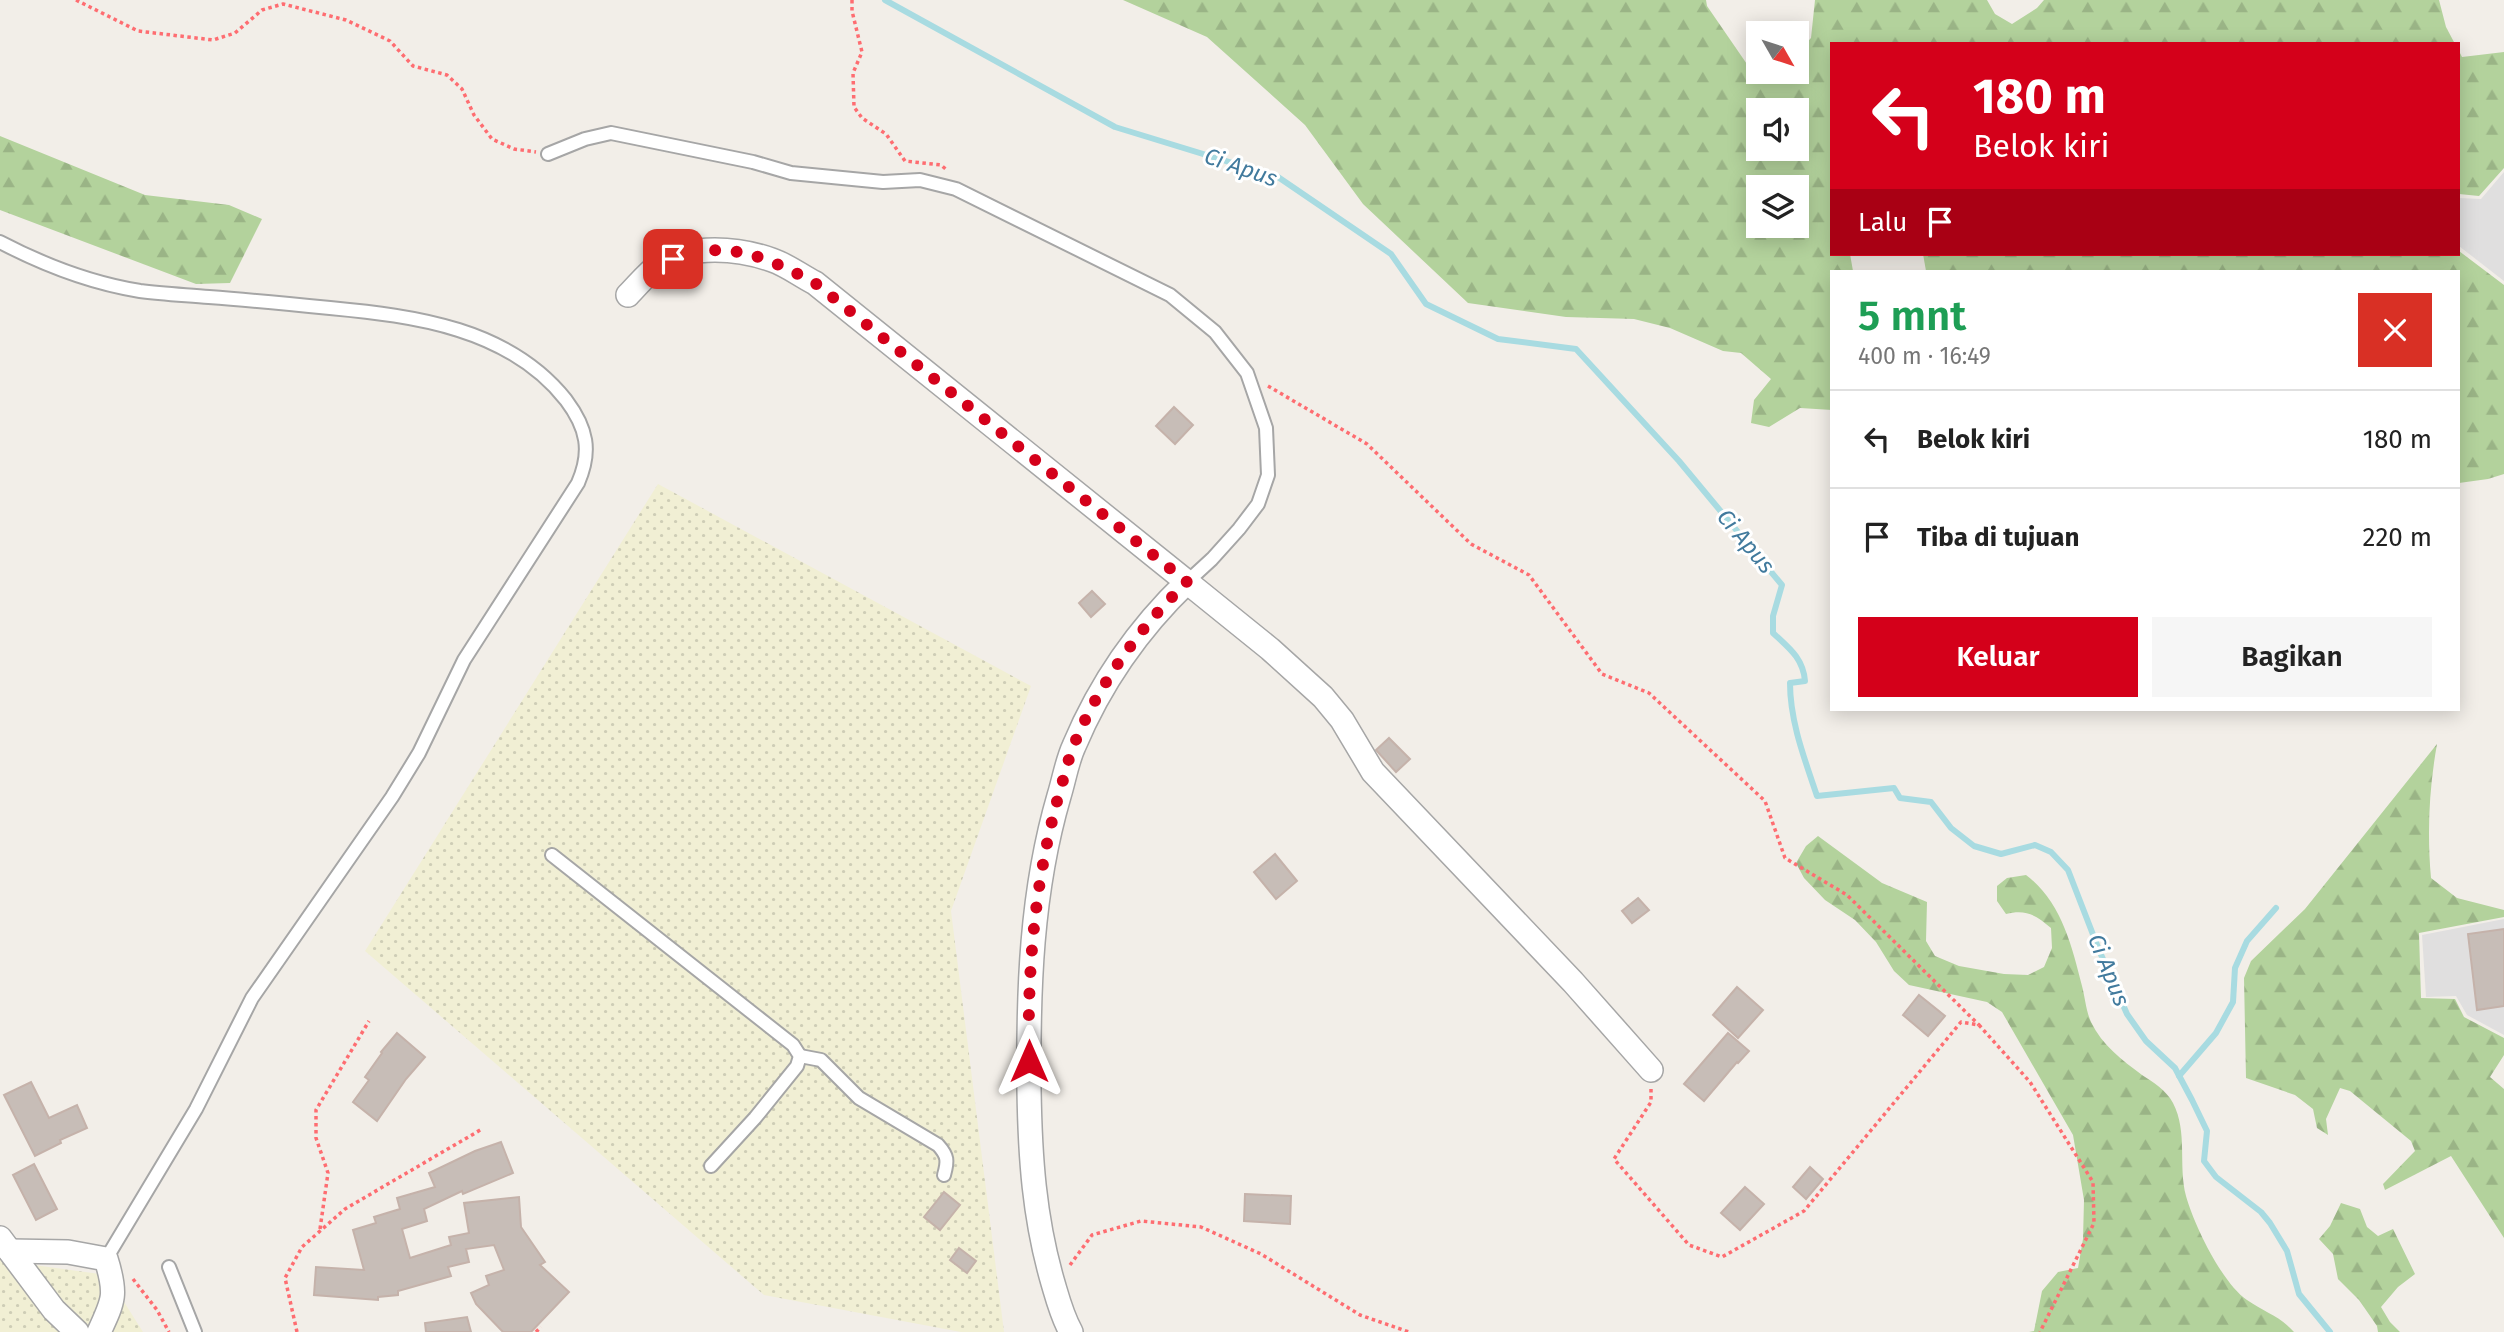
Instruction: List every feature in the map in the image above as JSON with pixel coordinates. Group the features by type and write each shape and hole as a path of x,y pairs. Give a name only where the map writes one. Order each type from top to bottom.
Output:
{"street":[{"path":"628,295 660,264 686,254 708,250 751,254 773,260 815,283 1270,649 1322,696 1342,720 1373,772 1555,962 1651,1070"},
{"path":"1070,1332 1063,1318 1043,1248 1030,1162 1028,1036 1034,912 1046,839 1073,747 1107,681 1136,639 1166,602 1187,582"},
{"path":"5,1245 106,1259 114,1282 113,1303 99,1332"},
{"path":"5,1245 54,1310 77,1332"}],"lane":[{"path":"548,153 585,139 611,133 791,173 883,182 920,180 956,189 1170,295 1215,332 1247,373 1266,428 1268,475 1258,504 1212,559 1187,582"},
{"path":"0,242 79,278 140,291 401,315 467,331 522,358 558,391 574,411 584,432 587,453 578,483 464,660 419,753 392,797 252,998 196,1109 106,1259"},
{"path":"552,855 793,1045 800,1056 821,1060 859,1098 938,1145 948,1160 943,1175"},
{"path":"711,1166 755,1118 797,1066 800,1056"},
{"path":"169,1267 195,1332"}],"path":[{"path":"76,0 138,31 213,40 235,33 262,10 283,4 346,20 390,41 413,66 447,75 461,89 474,115 492,139 514,149 548,153"},
{"path":"852,0 862,52 853,73 854,107 862,118 886,134 905,161 941,165 948,170 956,189"},
{"path":"1247,373 1367,444 1471,544 1529,575 1602,674 1649,692 1765,802 1785,858 1847,895 1979,1025 2030,1082 2093,1182 2094,1223 2040,1332"},
{"path":"319,1231 328,1172 316,1138 316,1110 369,1021"},
{"path":"1651,1070 1651,1102 1614,1159 1689,1245 1722,1256 1804,1211 1961,1022 1979,1025"},
{"path":"297,1332 285,1278 302,1247 345,1209 482,1129"},
{"path":"1069,1278 1070,1264 1092,1235 1141,1221 1200,1227 1261,1254 1360,1315 1409,1332"},
{"path":"106,1259 138,1283 169,1332"},
{"path":"536,1332 541,1327"}],"shaded area":[{"path":"2504,172 2504,281 2460,247 2460,198 2481,199"},
{"path":"658,484 1031,686 951,911 1004,1332 961,1332 764,1295 365,951"},
{"path":"2504,919 2504,1035 2467,1015 2456,996 2426,997 2422,935"},
{"path":"0,1250 12,1262 107,1275 143,1332 0,1332"}],"green space":[{"path":"1123,0 1706,0 1707,6 1746,63 1746,84 1810,84 1810,39 1815,0 1987,0 1995,14 2012,24 2037,8 2044,0 2439,0 2446,27 2454,42 1830,42 1830,256 1850,256 1853,270 1830,270 1830,410 1800,408 1769,427 1751,423 1754,400 1771,379 1741,353 1723,351 1670,328 1634,319 1566,317 1468,303 1363,204 1305,125 1207,37"},
{"path":"2504,52 2504,168 2479,196 2460,194 2460,53 2462,57"},
{"path":"0,136 145,195 229,205 262,219 230,283 196,284 0,210"},
{"path":"2460,252 2504,285 2504,474 2460,483 2460,270 1926,270 1923,256 2460,256"},
{"path":"2437,744 2430,811 2431,878 2457,898 2504,910 2504,917 2419,933 2421,998 2455,999 2464,1017 2504,1038 2504,1055 2490,1077 2504,1089 2504,1238 2451,1156 2385,1190 2383,1184 2415,1151 2411,1141 2350,1091 2340,1088 2326,1119 2328,1135 2317,1128 2313,1109 2295,1095 2246,1078 2244,978 2251,961 2305,909"},
{"path":"1818,836 1882,883 1927,902 1926,941 1935,956 1959,966 2004,974 2028,975 2044,967 2052,948 2051,928 2030,914 2006,914 1997,901 1997,886 2007,878 2026,875 2038,886 2063,925 2074,955 2091,1022 2113,1052 2159,1087 2173,1103 2182,1137 2186,1196 2210,1252 2238,1292 2294,1332 2029,1332 2034,1331 2042,1291 2058,1272 2078,1268 2083,1239 2084,1200 2073,1135 2002,1012 1987,1002 1909,985 1894,971 1876,942 1855,920 1825,900 1804,878 1796,863 1806,846"},
{"path":"2341,1203 2360,1209 2367,1227 2378,1236 2393,1229 2415,1274 2398,1287 2381,1307 2400,1332 2378,1332 2377,1326 2359,1300 2338,1279 2333,1254 2319,1239 2330,1226"}],"building":[{"path":"1174,407 1193,425 1175,444 1156,426"},
{"path":"1092,591 1105,604 1091,617 1079,603"},
{"path":"1389,738 1410,759 1396,772 1376,750"},
{"path":"1275,854 1297,881 1276,899 1254,872"},
{"path":"1638,898 1649,910 1632,923 1622,911"},
{"path":"2504,929 2504,1006 2477,1010 2468,934"},
{"path":"1737,987 1763,1010 1738,1038 1713,1015"},
{"path":"1919,995 1945,1016 1928,1036 1903,1015"},
{"path":"397,1033 425,1057 377,1121 353,1102 369,1080 365,1077"},
{"path":"1728,1033 1749,1051 1704,1101 1684,1084"},
{"path":"31,1082 49,1118 77,1105 87,1128 60,1140 61,1143 35,1156 4,1095"},
{"path":"501,1142 513,1173 463,1194 462,1191 424,1209 427,1221 402,1229 410,1258 451,1245 449,1237 469,1233 464,1203 519,1197 521,1227 545,1262 540,1265 569,1292 531,1332 503,1332 476,1304 471,1293 489,1285 486,1276 504,1270 494,1245 466,1249 469,1262 448,1267 451,1276 398,1291 398,1295 378,1297 378,1300 314,1295 316,1267 364,1270 353,1230 376,1223 374,1217 400,1209 397,1198 435,1187 429,1173"},
{"path":"34,1164 57,1209 36,1220 13,1175"},
{"path":"1810,1167 1823,1179 1806,1199 1793,1187"},
{"path":"1745,1187 1764,1204 1740,1230 1721,1213"},
{"path":"944,1192 960,1205 940,1230 924,1217"},
{"path":"1245,1194 1291,1196 1290,1224 1244,1221"},
{"path":"959,1248 976,1261 967,1273 950,1260"},
{"path":"467,1317 471,1332 426,1332 425,1323"}],"waterway":[{"name":"Ci Apus","path":"885,0 1115,127 1278,177 1391,254 1426,304 1498,339 1576,349 1679,461 1782,585 1773,616 1773,633 1794,654 1804,673 1805,681 1790,683 1791,698 1799,741 1817,796 1894,788 1900,798 1931,802 1951,828 1974,846 2001,854 2035,845 2051,852 2068,870 2127,1014 2146,1041 2175,1068 2192,1100 2207,1131 2204,1161 2216,1177 2261,1212 2270,1223 2287,1251 2299,1294 2330,1332"},
{"path":"2179,1076 2216,1033 2233,1002 2235,968 2247,941 2276,908"}],"route":[{"path":"673,259 708,250 751,254 773,260 815,283 1187,582 1143,628 1107,681 1073,747 1046,839 1034,912 1029,1061"}]}
